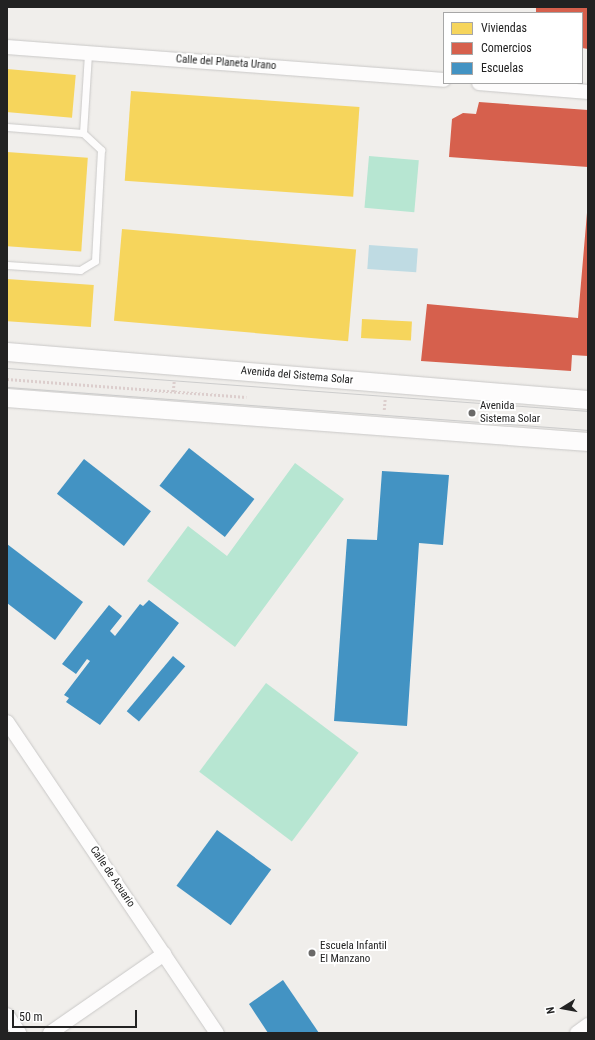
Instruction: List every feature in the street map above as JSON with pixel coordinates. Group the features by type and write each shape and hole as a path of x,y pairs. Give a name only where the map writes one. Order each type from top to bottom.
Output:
{"street":[{"name":"Calle del Planeta Urano","path":"7,48 443,80"},
{"path":"491,84 588,92"},
{"name":"Avenida del Sistema Solar","path":"7,352 588,400"},
{"path":"7,398 588,442"},
{"name":"Calle de Acuario","path":"7,722 217,1033"},
{"path":"50,1033 164,954"},
{"path":"7,1015 19,1033"},
{"path":"577,1033 588,1026"}],"lane":[{"path":"83,133 88,53"},
{"path":"7,128 83,133 101,150 95,261 80,270 7,265"}],"path":[{"path":"171,411 175,366"},
{"path":"7,379 251,397"},
{"path":"383,427 385,383"},
{"path":"376,407 384,408"}],"green space":[{"path":"369,156 419,160 414,212 364,208"},
{"path":"295,463 344,499 235,647 147,581 188,526 227,556"},
{"path":"266,683 359,753 292,841 199,772"}],"water":[{"path":"369,245 418,248 416,272 367,269"}],"building: Viviendas":[{"path":"7,69 76,75 72,118 7,112"},
{"path":"131,91 359,107 353,197 125,181"},
{"path":"7,152 88,158 81,251 7,246"},
{"path":"122,229 356,249 348,341 114,321"},
{"path":"7,279 94,285 91,327 7,321"},
{"path":"362,319 412,322 411,341 361,338"}],"building: Comercios":[{"path":"536,7 588,7 588,49 583,48 583,12 536,12"},
{"path":"479,102 588,110 588,167 449,157 452,119 463,113 476,114"},
{"path":"588,201 588,356 572,355 571,371 421,361 427,304 578,318"}],"building: Escuelas":[{"path":"189,448 254,499 225,537 159,486"},
{"path":"84,459 151,511 124,546 57,494"},
{"path":"382,471 449,475 443,545 419,543 407,726 334,721 347,539 377,540"},
{"path":"7,544 83,602 55,640 7,603"},
{"path":"149,600 179,623 100,725 66,702 69,698 64,695 90,661 87,659 76,674 62,664 109,605 122,616 110,631 115,636 140,604 143,606"},
{"path":"173,656 185,666 139,721 127,711"},
{"path":"217,830 271,869 231,925 176,886"},
{"path":"283,980 319,1033 268,1033 249,1004"}],"tram line":[{"path":"7,368 588,411"},
{"path":"7,387 588,430"}],"place":[{"name":"Avenida Sistema Solar","path":"472,413"},
{"name":"Escuela Infantil El Manzano","path":"312,953"}]}
